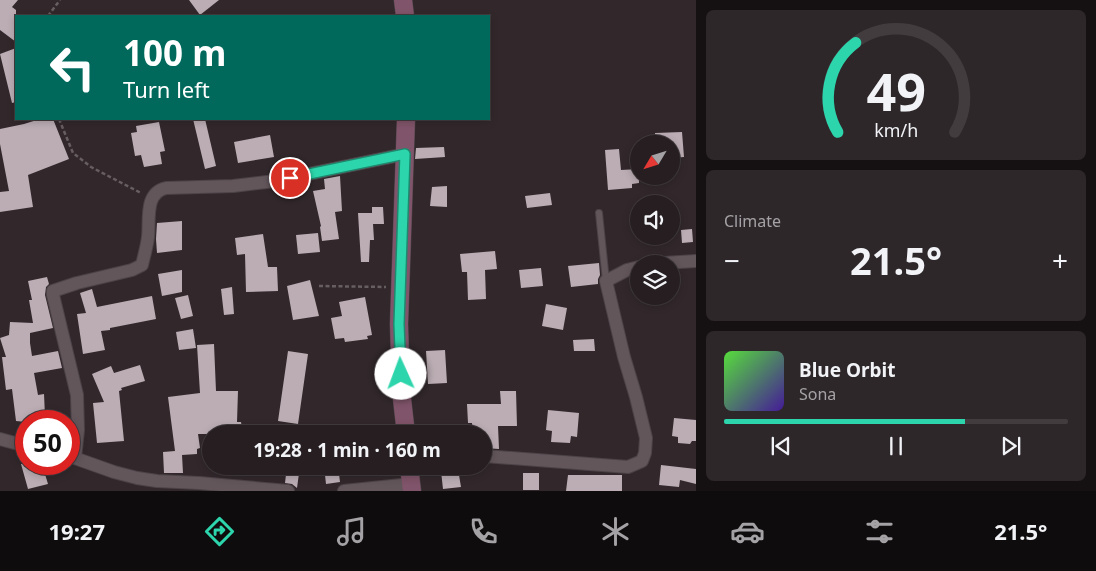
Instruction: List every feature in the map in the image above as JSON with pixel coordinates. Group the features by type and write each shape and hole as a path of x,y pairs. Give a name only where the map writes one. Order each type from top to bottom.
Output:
{"main road":[{"path":"403,0 405,15"},
{"path":"405,425 399,324 406,120"}],"street":[{"path":"77,410 77,395 53,291 77,283 125,272 142,265 148,238 149,210 152,198 158,192 166,188 233,186 275,181 405,154"},
{"path":"680,262 696,261"},
{"path":"492,457 628,466 642,461 645,453 646,438 606,281 630,269"},
{"path":"0,439 15,443"},
{"path":"80,460 114,472 157,481 288,491"},
{"path":"344,491 411,480"}],"lane":[{"path":"599,213 606,281"}],"path":[{"path":"49,15 60,0"},
{"path":"59,120 73,153 91,167 152,198"},
{"path":"319,286 400,287"}],"building":[{"path":"0,0 18,0 12,7 16,10 15,41 0,30"},
{"path":"189,0 219,0 200,15"},
{"path":"15,48 15,102 12,103 0,54"},
{"path":"37,120 53,120 69,159 28,175 33,207 0,212 0,192 9,191 0,144 0,129"},
{"path":"193,120 205,120 216,166 205,169"},
{"path":"159,122 165,151 160,152 162,164 144,167 141,155 135,156 131,133 137,132 136,126"},
{"path":"682,132 684,157 680,157 680,135 655,135 655,133"},
{"path":"270,135 274,157 238,163 234,142"},
{"path":"444,147 445,157 415,159 416,148"},
{"path":"619,149 621,170 630,170 630,185 632,185 632,188 608,190 605,150"},
{"path":"340,176 342,211 335,212 339,239 322,241 321,226 313,191 325,189 324,179"},
{"path":"447,186 447,207 430,206 432,187"},
{"path":"550,193 552,205 527,208 525,196"},
{"path":"372,207 383,207 384,224 373,224 374,240 370,240 369,262 361,262 358,213 372,213"},
{"path":"182,221 182,250 157,253 157,223"},
{"path":"692,229 693,242 682,243 681,230"},
{"path":"318,233 320,252 298,254 296,235"},
{"path":"263,234 268,267 277,267 278,291 246,292 245,254 237,255 235,238"},
{"path":"495,251 497,269 485,270 486,299 468,300 467,272 462,272 460,254"},
{"path":"599,263 600,275 598,284 571,287 568,266"},
{"path":"541,268 543,286 521,288 519,270"},
{"path":"182,270 182,292 162,296 158,274"},
{"path":"47,277 49,284 46,287 45,295 53,328 30,333 32,356 58,351 62,368 34,373 38,395 44,394 45,410 15,410 15,413 12,389 6,390 2,357 6,357 0,338 9,335 10,322 33,323 29,300 32,300 28,281"},
{"path":"310,280 319,316 293,320 287,286"},
{"path":"232,287 234,314 224,315 221,289"},
{"path":"92,289 97,307 152,296 156,319 101,331 105,350 83,354 77,314 86,313 80,293"},
{"path":"188,295 193,316 181,319 175,298"},
{"path":"365,297 372,335 367,336 368,339 345,342 344,338 335,339 331,318 342,316 339,302"},
{"path":"546,304 567,308 563,330 542,326"},
{"path":"193,329 196,348 179,350 176,332"},
{"path":"594,339 595,351 574,351 573,340"},
{"path":"214,344 216,391 238,391 237,422 241,422 242,425 202,425 202,434 198,434 200,448 197,449 197,454 182,455 183,473 164,473 163,452 175,451 168,397 200,393 197,345"},
{"path":"445,350 447,383 428,384 426,351"},
{"path":"288,351 308,354 298,424 278,421"},
{"path":"140,365 145,381 121,388 122,390 119,391 124,441 97,443 93,403 104,402 92,374 111,366 114,373"},
{"path":"500,391 516,391 517,426 498,426 499,449 492,449 492,425 472,425 472,423 468,423 467,404 501,404"},
{"path":"548,410 579,413 577,437 571,436 570,443 551,442 552,431 546,430"},
{"path":"674,418 696,420 696,441 692,441 690,444 678,443 678,437 672,436"},
{"path":"661,465 696,469 696,484 680,480 679,487 659,485"},
{"path":"523,473 539,473 539,490 523,490"},
{"path":"24,475 45,475 48,484 28,489"},
{"path":"286,475 299,475 297,488 292,484 285,483"},
{"path":"325,475 339,475 340,482 326,484"},
{"path":"441,475 459,475 461,487 443,489"},
{"path":"568,475 622,475 622,491 566,491"}],"route":[{"path":"290,178 405,154 399,324 401,374"}]}
